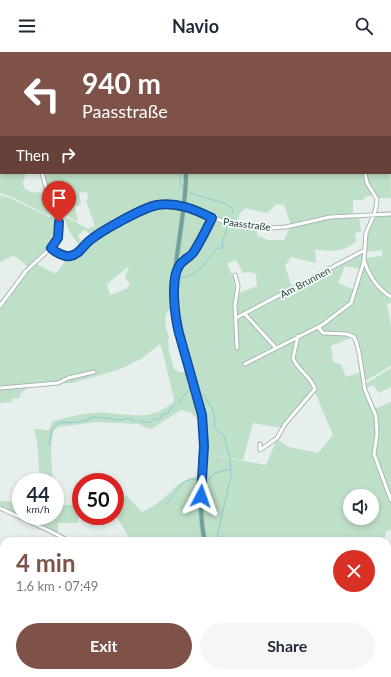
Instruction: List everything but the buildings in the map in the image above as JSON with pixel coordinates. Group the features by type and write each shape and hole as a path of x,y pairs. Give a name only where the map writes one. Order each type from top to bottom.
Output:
{"main road":[{"path":"186,174 174,299 176,321 202,415 204,446 200,510 204,537"}],"street":[{"path":"0,306 26,271 51,248 58,238 58,214 48,195 42,174"},
{"path":"245,364 320,326 351,303 364,261 366,233 374,215 377,199 367,183 365,174"},
{"name":"Paasstraße","path":"51,248 64,256 71,256 77,253 94,237 141,211 157,205 179,205 232,224 274,228 330,217 391,214"},
{"path":"176,272 180,264 193,253 212,218"},
{"name":"Am Brunnen","path":"236,318 365,250"},
{"path":"177,259 189,257"},
{"path":"177,259 184,261"},
{"path":"364,261 369,275 376,285 391,297"},
{"path":"235,275 238,286 236,305 237,348"},
{"path":"245,314 276,348"},
{"path":"320,326 319,328 323,333 347,334 354,337 356,341 365,390 376,416 377,434 374,454 391,500"},
{"path":"260,444 260,450 277,438 285,424 315,390 309,378 294,362 293,358 298,336"},
{"path":"0,388 58,383 68,378 94,372"},
{"path":"0,508 61,537"}],"green space":[{"path":"0,174 26,174 23,183 24,188 31,192 46,193 57,214 45,214 14,198 0,193"},
{"path":"43,174 186,174 184,205 175,203 151,205 94,236 84,230 78,235 81,242 79,245 68,228 64,216 88,229 95,226 86,201 88,199 87,192 79,193 81,204 75,207 78,222 58,212 50,198"},
{"path":"187,174 364,174 373,195 365,197 363,200 353,200 353,215 338,216 291,225 284,205 277,204 267,213 245,208 239,215 238,223 230,222 185,205"},
{"path":"365,174 391,174 391,198 377,198 367,183"},
{"path":"0,195 10,198 49,217 58,216 54,241 28,267 16,257 12,256 0,262"},
{"path":"165,206 183,208 173,267 173,309 167,312 165,317 169,337 168,347 174,369 179,372 189,372 201,422 190,412 181,410 151,429 139,424 96,422 58,427 54,430 52,436 52,473 39,473 37,441 34,429 49,430 53,421 77,415 101,413 148,415 165,408 174,400 160,344 141,359 118,370 72,383 27,385 27,388 20,394 20,398 12,399 12,402 0,403 0,308 26,271 35,263 56,274 68,257 77,255 87,243 104,232 151,209","holes":["129,266 125,278 130,284 126,289 110,295 107,284"]},
{"path":"186,208 208,217 209,221 192,252 187,256 182,256 180,253"},
{"path":"391,215 391,296 381,289 375,281 369,272 365,261 366,258 382,256 382,250 366,252 367,233 374,217"},
{"path":"359,217 361,232 355,233 356,241 352,245 337,250 326,251 315,249 316,263 291,257 285,266 292,287 364,251 361,269 345,266 338,283 355,290 350,303 320,325 317,329 324,334 343,335 351,338 331,346 333,362 341,364 346,377 361,372 366,399 375,416 376,444 378,432 374,409 391,402 391,530 386,531 385,537 205,537 202,511 205,454 266,465 277,439 289,447 318,453 333,435 314,390 282,428 253,423 243,460 206,454 204,423 199,395 182,337 176,310 176,283 180,267 196,251 213,221 256,228 258,236 268,240 284,240 290,227 330,218","holes":["236,260 243,273 251,272 256,274 257,286 236,294 233,277 227,264"]},
{"path":"364,265 368,275 375,285 391,298 391,303 387,304 391,327 391,366 367,380 365,379 356,339 347,333 325,332 321,328 352,304"},
{"path":"391,368 391,387 379,393 373,385 365,389 365,384"},
{"path":"201,450 199,517 202,537 129,537 122,525 124,525 124,497 126,495 142,512 162,500 175,487 192,477 198,476"},
{"path":"0,501 12,502 12,512 0,507"},
{"path":"64,505 72,505 72,523 64,523"},
{"path":"40,525 58,525 58,534"}],"waterway":[{"path":"180,174 180,183 182,186"},
{"path":"189,192 227,205 232,208 233,213"},
{"path":"177,294 182,277 194,275 218,248 223,248 222,243 227,228"},
{"path":"171,301 171,309"},
{"path":"171,313 175,332"},
{"path":"176,335 185,368"},
{"path":"177,403 180,402 190,389 190,382 187,374"},
{"path":"191,385 193,390"},
{"path":"202,394 213,410 215,428 224,436 230,458 231,476 217,537"},
{"path":"139,421 150,423 154,419 160,419 163,414 168,413 171,408 175,406"},
{"path":"49,445 52,429 61,422 78,422 94,417 118,420 130,418 135,421"},
{"path":"208,480 215,473 230,469"},
{"path":"165,504 173,497 180,485 189,480 197,479"}],"route":[{"path":"59,222 58,238 51,248 64,256 71,256 82,249 94,237 131,216 157,205 179,205 194,209 212,218 193,253 188,259 180,264 176,272 174,296 176,321 202,415 204,446 201,496"}]}
